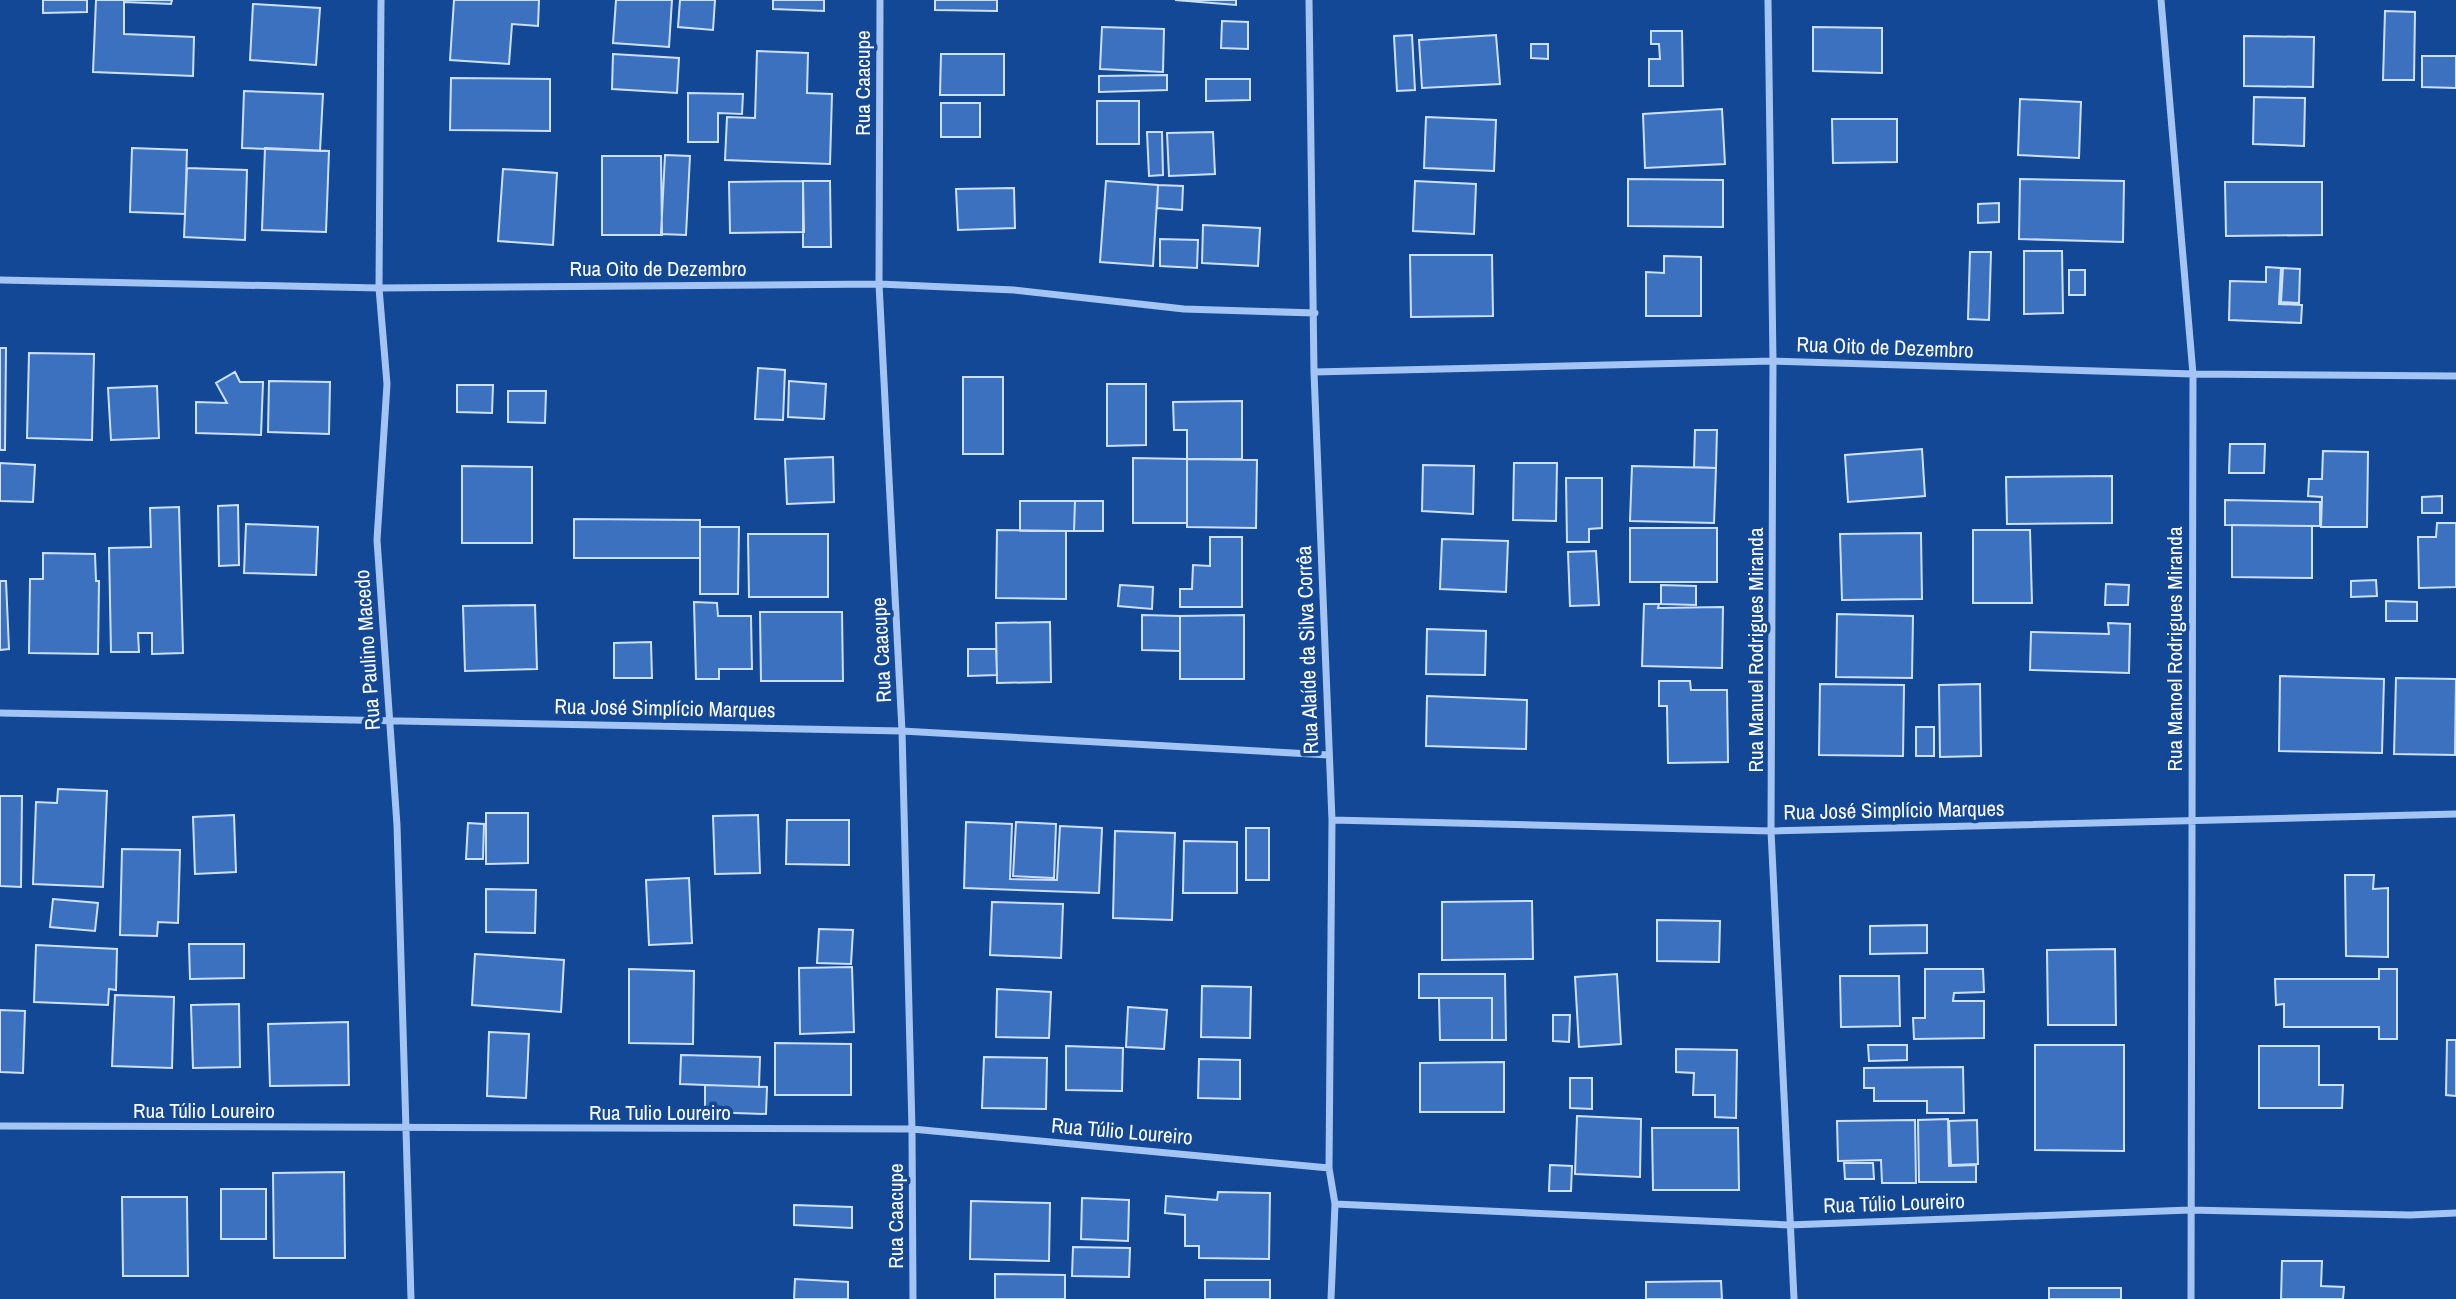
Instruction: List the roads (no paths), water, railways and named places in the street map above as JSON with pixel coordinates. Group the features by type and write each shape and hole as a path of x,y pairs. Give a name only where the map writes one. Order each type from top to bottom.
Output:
{"street":[{"name":"Rua Paulino Macedo","path":"382,0 379,288 387,384 377,540 397,825 411,1299"},
{"name":"Rua Caacupe","path":"880,0 879,284 902,731 912,1129 912,1299"},
{"name":"Rua Alaíde da Silva Corrêa","path":"1309,0 1314,372 1332,820 1329,1168 1335,1204 1331,1299"},
{"name":"Rua Manuel Rodrigues Miranda","path":"1768,0 1773,361 1771,831 1794,1299"},
{"name":"Rua Manoel Rodrigues Miranda","path":"2161,0 2193,374 2192,1299"},
{"name":"Rua Oito de Dezembro","path":"0,280 379,288 879,284 1014,290 1184,309 1315,313"},
{"name":"Rua Oito de Dezembro","path":"1314,372 1773,361 2193,374 2456,376"},
{"name":"Rua José Simplício Marques","path":"0,713 902,731 1329,755"},
{"name":"Rua José Simplício Marques","path":"1332,820 1771,831 2456,814"},
{"name":"Rua Túlio Loureiro","path":"0,1126 407,1129"},
{"name":"Rua Tulio Loureiro","path":"407,1129 912,1129"},
{"name":"Rua Túlio Loureiro","path":"912,1129 1329,1168"},
{"name":"Rua Túlio Loureiro","path":"1335,1204 1789,1225 2190,1210 2410,1215 2456,1213"}]}
